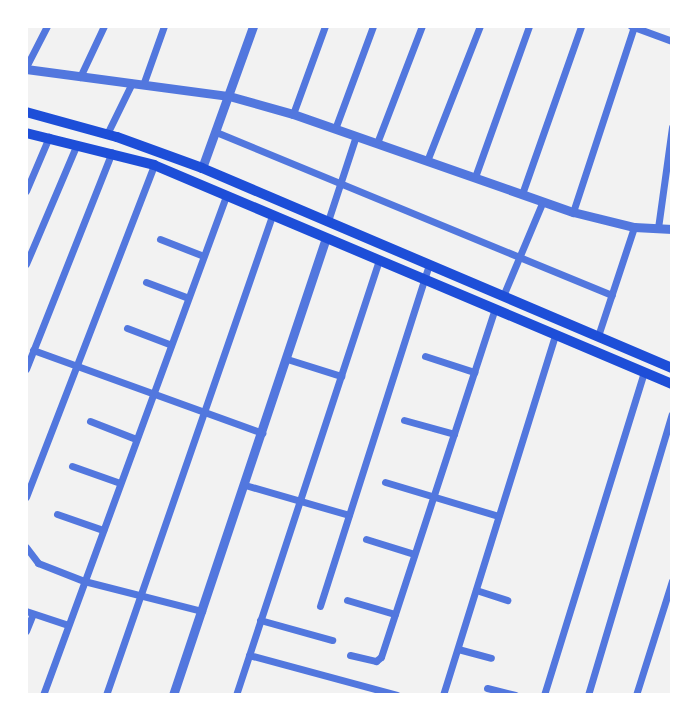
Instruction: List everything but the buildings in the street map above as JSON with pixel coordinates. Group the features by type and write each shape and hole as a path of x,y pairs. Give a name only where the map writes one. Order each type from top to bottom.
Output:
{"main road":[{"path":"26,112 107,134 202,168 672,368"},
{"path":"26,133 112,152 154,165 672,384"}],"street":[{"path":"47,26 26,68 229,96 293,114 573,212 634,227 672,229"},
{"path":"80,77 104,26"},
{"path":"143,85 164,26"},
{"path":"202,168 253,26"},
{"path":"293,114 325,26"},
{"path":"335,129 373,26"},
{"path":"377,143 422,26"},
{"path":"427,161 480,26"},
{"path":"475,177 529,26"},
{"path":"522,194 581,26"},
{"path":"573,212 633,27 672,41"},
{"path":"107,134 132,83"},
{"path":"658,228 672,127"},
{"path":"216,132 612,295"},
{"path":"328,221 356,136"},
{"path":"26,191 49,137"},
{"path":"26,264 77,144"},
{"path":"26,369 112,152"},
{"path":"26,497 154,165"},
{"path":"43,695 201,255 226,196"},
{"path":"503,296 543,201"},
{"path":"106,695 272,216"},
{"path":"598,336 634,227"},
{"path":"160,239 201,255"},
{"path":"173,695 326,239"},
{"path":"236,695 379,260"},
{"path":"320,606 429,265"},
{"path":"146,282 186,297"},
{"path":"350,654 379,660 494,311"},
{"path":"127,328 169,344"},
{"path":"443,695 555,336"},
{"path":"33,350 262,433"},
{"path":"425,356 474,373"},
{"path":"287,359 341,376"},
{"path":"544,695 644,372"},
{"path":"588,695 672,414"},
{"path":"404,420 453,435"},
{"path":"90,421 136,439"},
{"path":"72,466 120,483"},
{"path":"385,482 498,516"},
{"path":"245,485 349,515"},
{"path":"57,514 103,530"},
{"path":"366,539 414,554"},
{"path":"26,547 38,563 84,581 202,611"},
{"path":"636,695 672,580"},
{"path":"476,590 507,600"},
{"path":"347,600 395,614"},
{"path":"26,631 30,612 68,625"},
{"path":"260,620 332,640"},
{"path":"458,649 491,658"},
{"path":"248,655 397,695"},
{"path":"487,688 515,695"}]}
